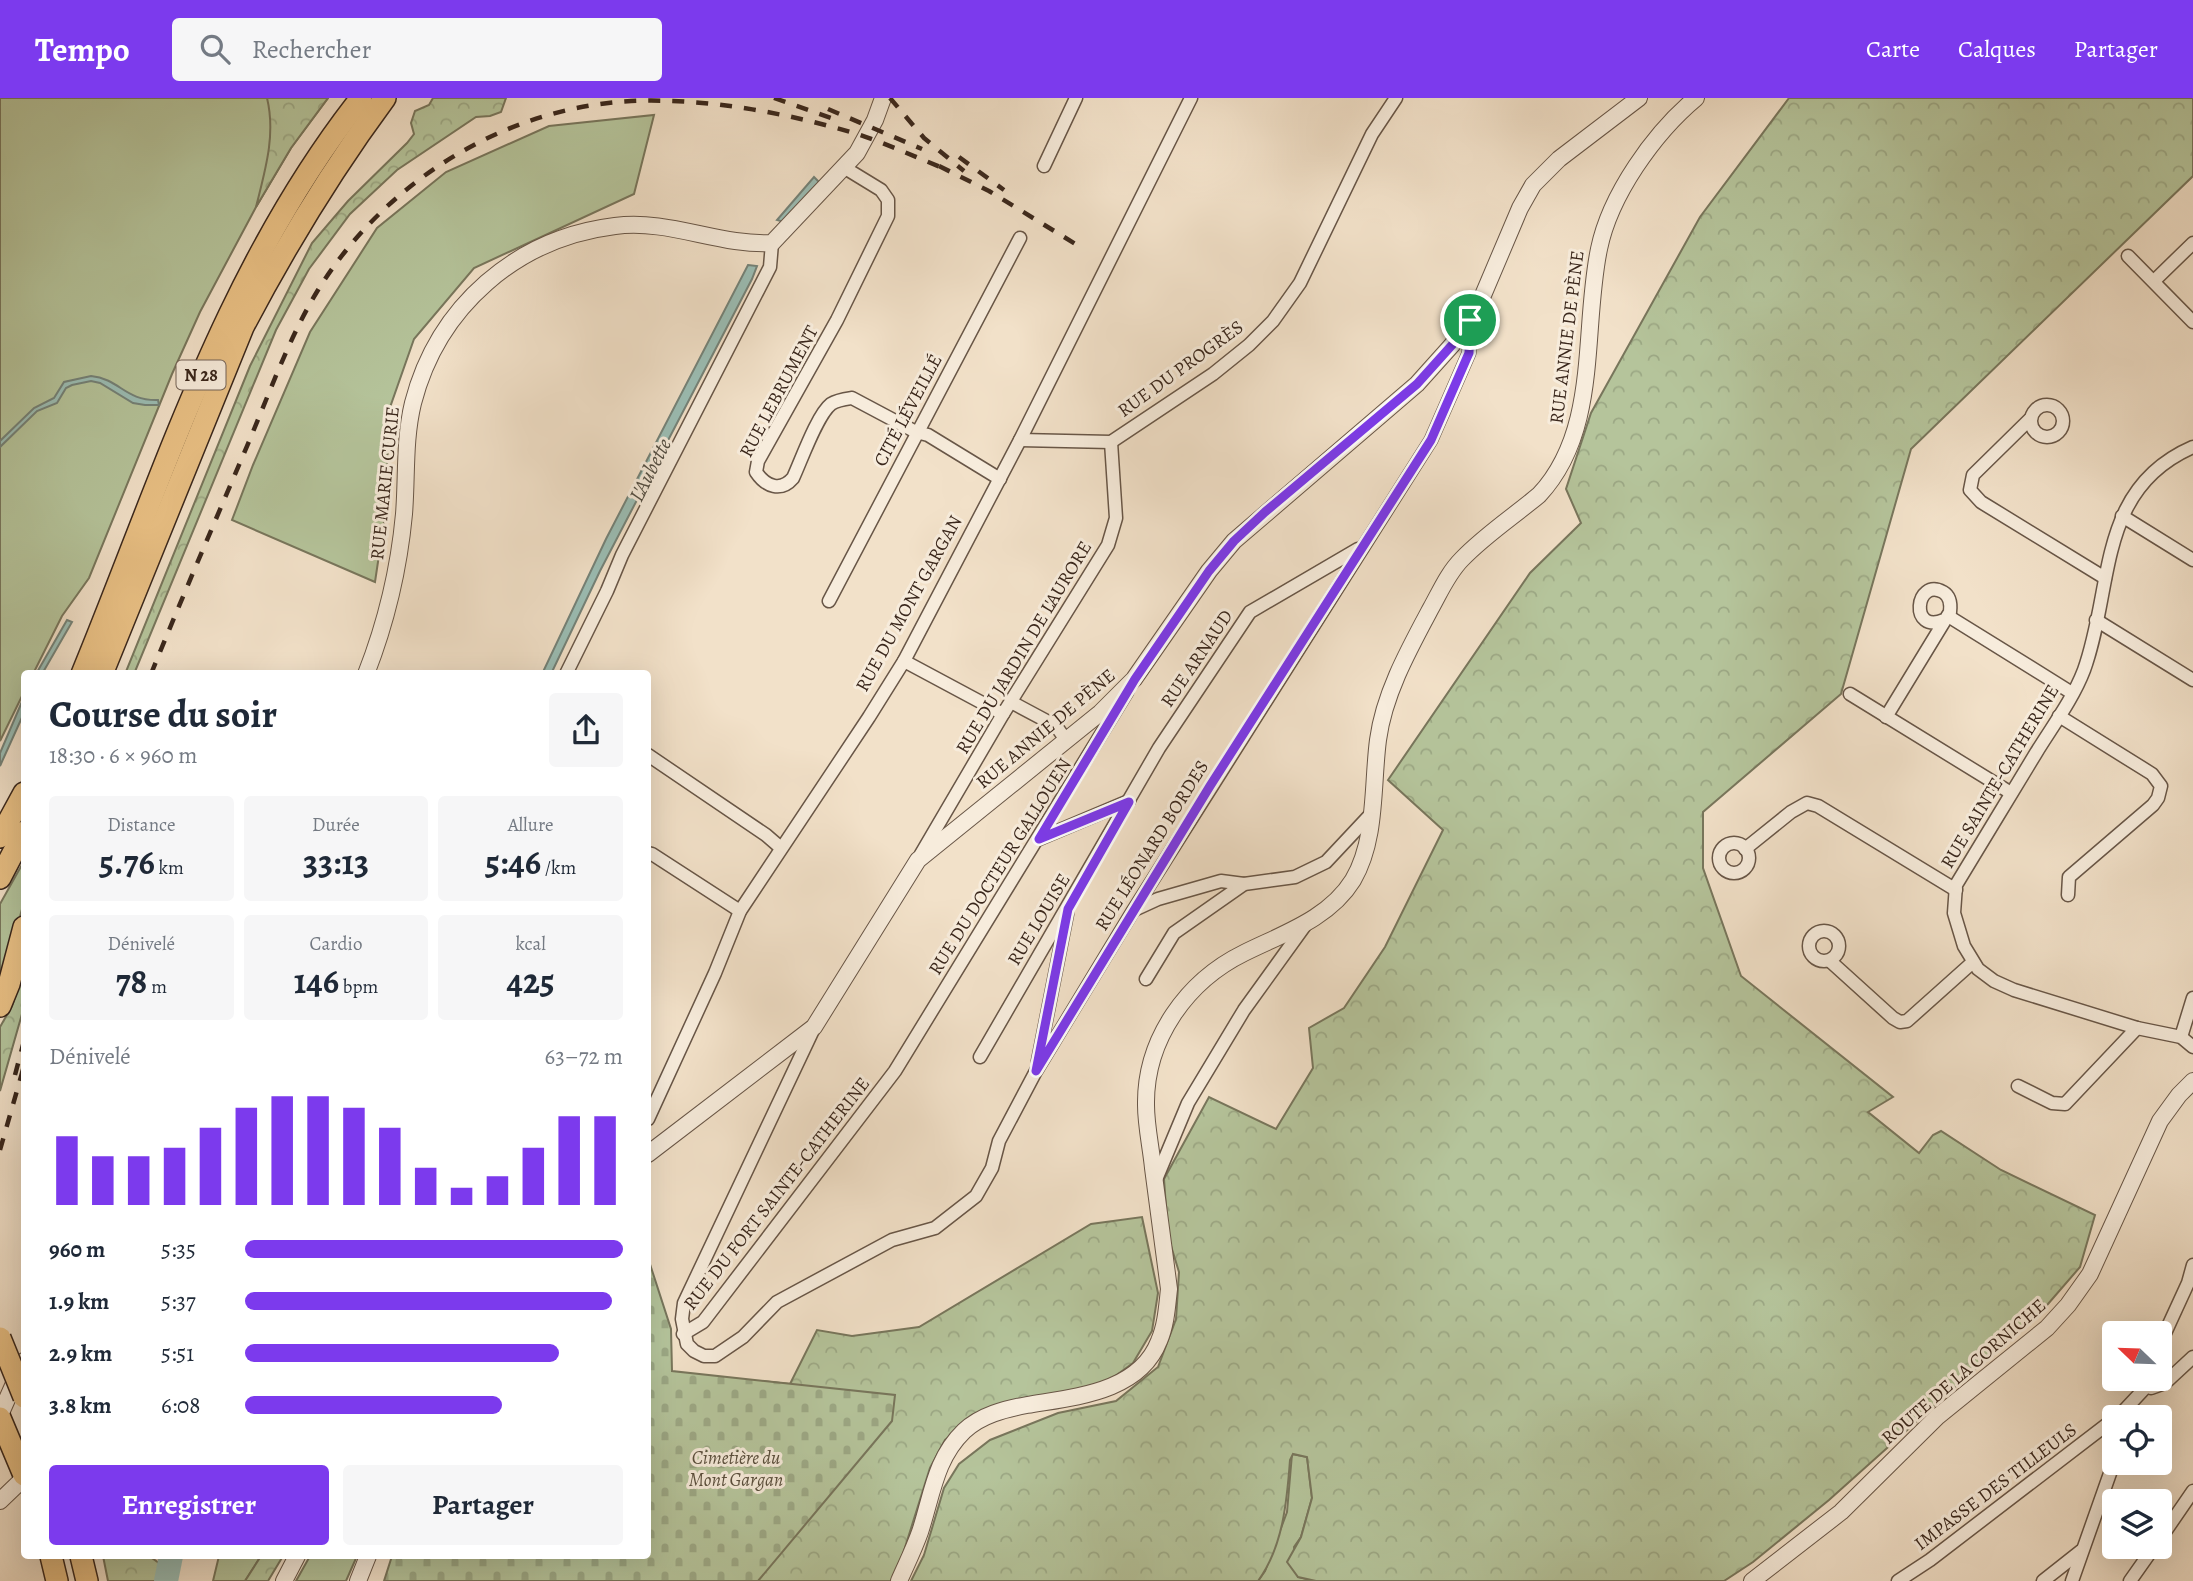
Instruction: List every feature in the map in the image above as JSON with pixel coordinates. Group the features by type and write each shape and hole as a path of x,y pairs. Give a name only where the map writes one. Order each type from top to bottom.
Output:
{"highway":[{"name":"N 28","path":"84,670 226,318 287,206 318,157 361,98"},
{"name":"N 28","path":"104,670 243,327 309,208 385,98"},
{"path":"117,670 135,625 135,597"},
{"path":"0,814 6,805 21,793"},
{"path":"0,837 21,797"},
{"path":"0,878 21,838"},
{"path":"0,1006 21,938"},
{"path":"0,1338 21,1390"},
{"path":"0,1417 21,1469"},
{"path":"52,1559 57,1581"},
{"path":"82,1559 87,1581"}],"street":[{"path":"568,670 607,591 621,555 770,268 772,243 845,167 864,143 883,98"},
{"path":"1044,166 1076,98"},
{"name":"RUE DU MONT GARGAN","path":"651,1112 740,911 904,661 1020,440 1191,98"},
{"name":"RUE DU PROGRÈS","path":"1020,440 1111,442 1213,374 1250,345 1273,321 1300,283 1372,134 1396,98"},
{"name":"RUE ANNIE DE PÈNE","path":"651,1152 814,1027 918,860 1100,713 1135,679 1209,571 1234,541 1417,384 1470,320 1533,185 1559,159 1639,98"},
{"name":"RUE ANNIE DE PÈNE","path":"899,1581 920,1531 937,1472 949,1449 965,1430 986,1416 1093,1393 1119,1383 1151,1357 1159,1342 1169,1289 1146,1105 1152,1058 1166,1025 1189,993 1219,968 1309,921 1334,903 1353,880 1365,849 1371,814 1379,728 1404,662 1447,579 1461,560 1539,495 1564,461 1575,435 1586,374 1594,277 1599,245 1609,216 1626,181 1648,151 1669,123 1696,98"},
{"name":"RUE LEBRUMENT","path":"845,167 881,190 888,200 888,216 838,320 758,461 756,472 761,480 775,488 787,485 793,478 822,416 831,404 852,398 916,432 928,435 1000,478"},
{"name":"RUE MARIE CURIE","path":"368,670 378,642 397,566 404,512 406,448 413,404 433,351 466,303 492,277 531,251 557,239 598,228 619,225 659,226 752,244 772,243"},
{"name":"CITÉ LÉVEILLÉ","path":"829,601 1020,238"},
{"path":"2154,281 2193,243"},
{"path":"2128,256 2193,322"},
{"name":"RUE LÉONARD BORDES","path":"683,1334 694,1351 704,1356 715,1356 743,1337 776,1302 892,1240 935,1228 976,1196 992,1168 999,1141 1036,1071 1133,911 1431,440 1469,353 1470,320"},
{"path":"2031,418 1973,475 1970,490 1981,502 2105,578"},
{"name":"RUE DU JARDIN DE L'AURORE","path":"918,860 1003,715 1108,545 1116,518 1111,442"},
{"name":"RUE SAINTE-CATHERINE","path":"2193,447 2169,460 2144,480 2122,516 2084,671 1956,885 1954,913 1964,946 1973,962 1994,981 2014,990 2137,1028 2181,1037 2193,1047"},
{"path":"2122,516 2193,560"},
{"name":"RUE ARNAUD","path":"1129,802 1159,748 1250,612 1363,546"},
{"path":"1886,717 1946,618 2072,693"},
{"path":"2096,620 2193,680"},
{"path":"904,661 1003,715"},
{"name":"RUE DU DOCTEUR GALLOUEN","path":"895,1071 1135,679"},
{"path":"1850,694 2011,793"},
{"path":"1011,702 1056,726 1066,740"},
{"path":"2059,716 2152,774 2161,786 2158,798 2152,805 2069,877 2068,895"},
{"path":"651,757 781,848"},
{"path":"1039,839 1129,802"},
{"name":"RUE LOUISE","path":"979,1058 1048,936 1068,909 1129,802"},
{"path":"1745,849 1791,811 1807,803 1818,806 1956,890"},
{"path":"1133,911 1158,899 1221,881 1244,884 1295,877 1326,862 1371,814"},
{"path":"651,854 740,911"},
{"path":"1146,979 1174,933 1244,884"},
{"path":"1036,1071 1068,909"},
{"path":"1155,1182 1188,1104 1244,1010 1309,921"},
{"path":"1830,961 1892,1018 1900,1022 1907,1021 1973,962"},
{"path":"2181,1037 2193,998"},
{"path":"683,1334 684,1303 814,1027"},
{"path":"2018,1086 2052,1103 2066,1104 2137,1028"},
{"name":"RUE DU FORT SAINTE-CATHERINE","path":"683,1334 703,1322 895,1071"},
{"name":"ROUTE DE LA CORNICHE","path":"1752,1581 1840,1512 1937,1417 2047,1328 2068,1306 2090,1273 2160,1121 2193,1081"},
{"path":"2171,1321 2189,1283 2193,1265"},
{"path":"2172,1376 2193,1357"},
{"path":"0,1417 21,1368"},
{"name":"IMPASSE DES TILLEULS","path":"2127,1405 2140,1391"},
{"name":"IMPASSE DES TILLEULS","path":"1898,1581 1930,1560 2102,1428"},
{"path":"2072,1581 2109,1475"},
{"path":"0,1501 21,1479"},
{"path":"2172,1522 2193,1491"},
{"path":"2043,1581 2082,1551"},
{"path":"284,1581 295,1559"},
{"path":"358,1581 367,1559"},
{"path":"2130,1581 2146,1559"}],"green space":[{"path":"0,98 328,98 291,148 200,312 89,578 62,616 35,670 21,670 21,698 0,741"},
{"path":"267,98 328,98 291,148 256,207 270,139"},
{"path":"433,98 506,98 501,112 476,117 397,170 350,214 309,269 276,330 136,670 127,670 250,366 312,243 348,201 407,143 414,134 411,123 415,111 429,105"},
{"path":"1789,98 2193,98 2193,176 1911,449 1841,694 1703,812 1703,868 1741,976 1893,1097 1868,1112 1919,1153 1933,1135 1941,1131 2001,1170 2095,1215 2080,1267 2048,1304 1829,1500 1753,1562 1724,1581 1316,1581 1298,1577 1287,1562 1301,1537 1312,1498 1307,1457 1293,1454 1278,1539 1258,1581 911,1581 924,1555 944,1488 959,1464 990,1440 1058,1413 1116,1401 1158,1367 1176,1319 1179,1272 1168,1236 1164,1179 1209,1097 1276,1129 1313,1068 1309,1028 1344,1008 1385,947 1443,830 1388,780 1530,573 1581,523 1566,489 1591,413 1700,217"},
{"path":"654,115 634,194 474,268 414,339 387,416 388,495 375,582 232,520 310,332 377,228 446,172 549,126"},
{"path":"21,866 21,913 0,989 0,904"},
{"path":"21,979 21,1018 0,1091 0,1027 12,1006"},
{"path":"1142,1217 1158,1293 1152,1331 1133,1363 1107,1382 963,1427 945,1440 930,1468 902,1557 891,1581 637,1581 762,1381 790,1384 817,1330 852,1336 919,1327 1091,1224"},
{"name":"Cimetière du Mont Gargan","path":"651,1267 671,1329 672,1371 895,1395 892,1421 758,1581 384,1581 391,1559 651,1559"},
{"path":"1292,1454 1307,1457 1312,1498 1301,1537 1294,1547 1298,1577 1315,1581 1258,1581 1265,1571 1287,1512"},
{"path":"104,1559 153,1559 166,1568 163,1581 108,1581"},
{"path":"218,1559 259,1559 245,1581 213,1581"},
{"path":"259,1559 281,1559 268,1581 245,1581"},
{"path":"308,1559 356,1559 346,1581 296,1581"}],"water":[{"path":"814,177 822,185 784,222 777,220"},
{"path":"748,265 757,266 600,571 553,670 544,670 606,539"},
{"path":"91,376 109,381 138,397 158,400 159,405 133,403 100,383 91,381 72,385 66,388 57,403 37,411 0,447 0,441 34,408 54,398 64,382"},
{"path":"67,620 72,622 44,670 38,670"},
{"path":"21,704 21,720 0,766 0,753"}],"waterway":[{"name":"L'Aubette","path":"166,1581 170,1559"}],"railway":[{"path":"774,98 837,120"},
{"path":"890,98 924,138 964,171"},
{"path":"153,670 281,363 318,290 345,251 377,216 413,185 452,158 493,135 538,118 584,107 631,101 659,101 744,108 827,125 866,137 948,170"},
{"path":"828,109 922,149"},
{"path":"959,157 1004,190"},
{"path":"939,166 989,191 1082,248"},
{"path":"15,1075 21,1052"},
{"path":"0,1150 21,1076"}],"route":[{"path":"1470,320 1469,353 1431,440 1210,786 1036,1071 1068,909 1129,802 1039,839 1135,679 1209,571 1234,541 1265,512 1417,384 1470,320"}]}
